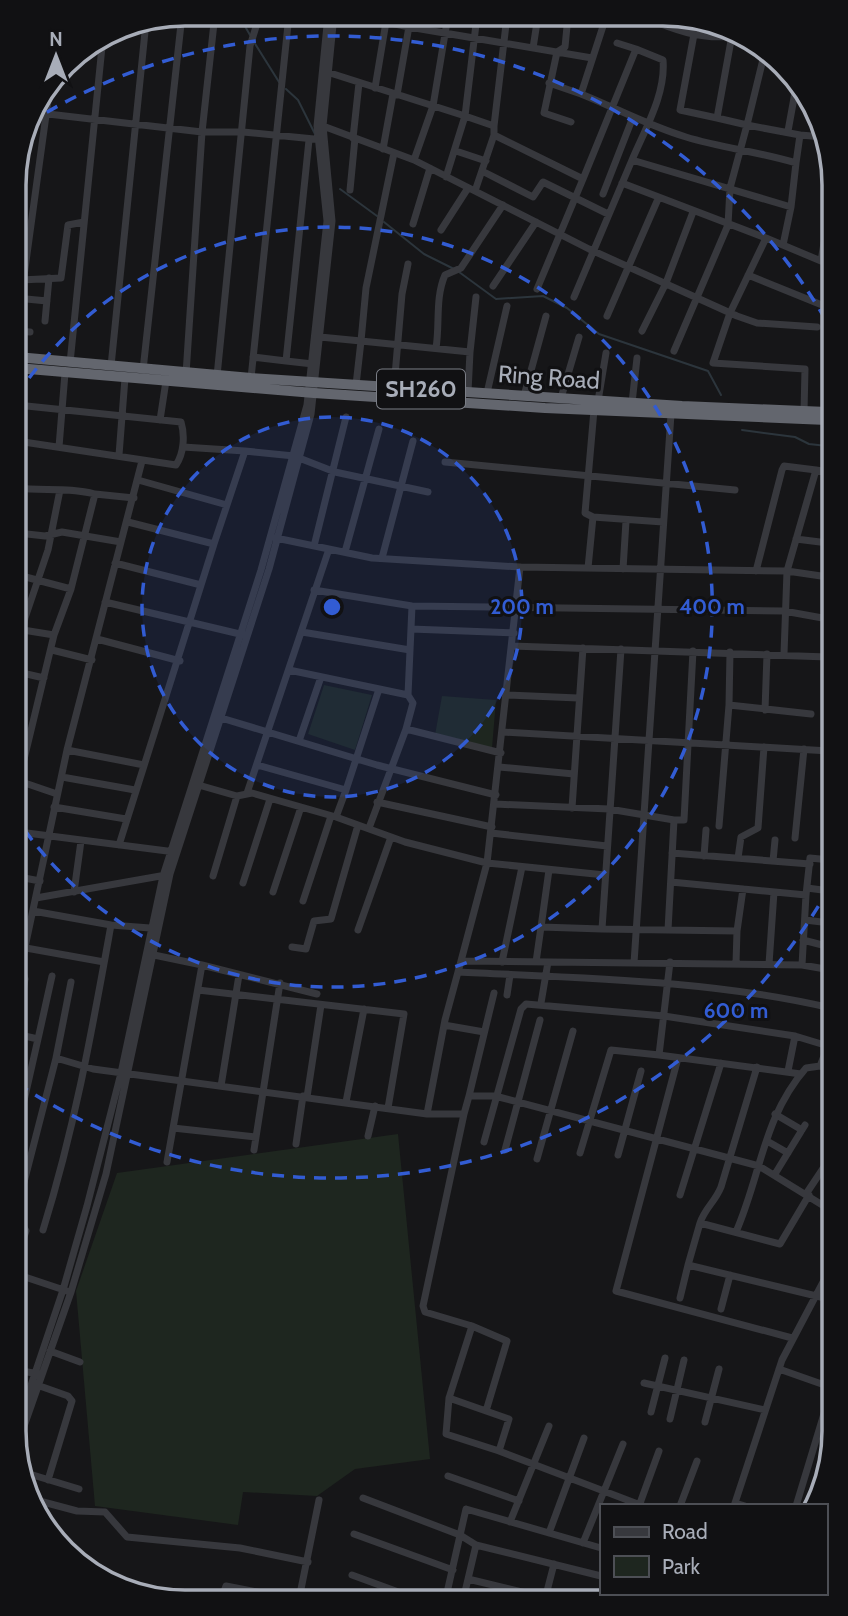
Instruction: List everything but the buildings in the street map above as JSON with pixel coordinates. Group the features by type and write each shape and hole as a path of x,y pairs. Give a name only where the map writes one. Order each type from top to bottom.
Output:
{"highway":[{"name":"Ring Road","path":"26,358 251,378 311,387 394,387 561,398 596,406 632,403 671,414 822,420"},
{"name":"Ring Road","path":"26,369 166,381 311,387 596,406 822,412"}],"street":[{"path":"144,370 167,128 180,26"},
{"path":"186,374 202,132 214,26"},
{"path":"217,376 250,46 256,26"},
{"path":"251,378 288,26"},
{"path":"314,364 320,337 332,221 318,101 329,26"},
{"path":"26,1402 106,1174 150,928 274,538 309,406 327,221 322,140 330,26"},
{"path":"375,88 385,26"},
{"path":"406,26 592,58"},
{"path":"414,160 433,106 446,26"},
{"path":"446,177 465,116 476,26"},
{"path":"441,230 471,190 486,161 494,135 506,26"},
{"path":"533,48 536,26"},
{"path":"567,26 565,47 557,52 544,113 571,122"},
{"path":"580,93 603,26"},
{"path":"383,149 409,27"},
{"path":"671,27 694,35 715,36"},
{"path":"695,29 680,110 800,135 813,135"},
{"path":"111,366 145,32"},
{"path":"716,118 731,42"},
{"path":"574,297 658,99 663,60 617,43"},
{"path":"537,289 636,49"},
{"path":"71,363 101,51"},
{"path":"674,351 699,298 728,225 730,188 762,62"},
{"path":"327,72 494,126"},
{"path":"350,190 359,83"},
{"path":"549,83 580,93 647,124 688,138 741,148 796,163"},
{"path":"788,131 794,96"},
{"path":"26,247 47,108"},
{"path":"46,114 202,132 243,132 322,140"},
{"path":"603,194 633,117"},
{"path":"323,126 414,160 592,250 730,313 757,323 817,327"},
{"path":"494,135 583,179"},
{"path":"783,246 800,135"},
{"path":"286,361 309,139"},
{"path":"456,151 486,161"},
{"path":"356,385 366,288 394,153"},
{"path":"632,160 791,207"},
{"path":"413,224 430,168"},
{"path":"482,171 533,197 543,182 608,214"},
{"path":"622,183 821,261 822,255"},
{"path":"607,316 658,199"},
{"path":"436,348 441,315 439,289 444,275 461,268 503,205"},
{"path":"642,331 666,284 693,212"},
{"path":"26,280 61,278 68,225 84,222"},
{"path":"493,286 536,222"},
{"path":"766,238 730,313 713,363 805,369 804,412"},
{"path":"394,387 402,294 408,264"},
{"path":"748,275 822,304"},
{"path":"45,321 49,278"},
{"path":"26,297 47,301"},
{"path":"468,392 476,297"},
{"path":"487,393 507,306"},
{"path":"524,396 546,316"},
{"path":"26,332 30,332"},
{"path":"320,337 470,352"},
{"path":"561,398 579,337"},
{"path":"606,353 596,406 583,507 585,513 593,517 626,521 663,522"},
{"path":"253,357 314,364"},
{"path":"632,403 637,358"},
{"path":"58,447 65,373"},
{"path":"119,455 125,378"},
{"path":"160,420 166,381"},
{"path":"26,406 183,424 183,447 176,465 26,442"},
{"path":"634,963 660,610 671,414"},
{"path":"314,546 335,472 346,417"},
{"path":"345,552 379,429"},
{"path":"382,558 412,441"},
{"path":"183,447 297,457 311,465 335,472 428,492"},
{"path":"119,845 245,451"},
{"path":"104,962 26,948 67,750 142,461"},
{"path":"445,462 736,490"},
{"path":"756,571 784,466 822,471"},
{"path":"784,654 787,571 816,470"},
{"path":"138,480 226,505"},
{"path":"26,488 134,498"},
{"path":"26,609 39,580 60,490"},
{"path":"26,751 54,635 71,589 95,494"},
{"path":"588,568 593,517"},
{"path":"623,569 626,521"},
{"path":"128,522 214,544"},
{"path":"26,534 85,535 121,542"},
{"path":"274,538 382,558 520,567 787,571 822,576"},
{"path":"796,538 822,542"},
{"path":"247,793 329,549"},
{"path":"115,563 201,585"},
{"path":"427,1114 444,1025 487,863 520,567"},
{"path":"26,577 71,589"},
{"path":"314,590 412,606 784,611 822,618"},
{"path":"105,602 244,635"},
{"path":"369,828 413,703 408,695 412,606"},
{"path":"411,629 514,633"},
{"path":"26,630 54,635"},
{"path":"302,632 410,650"},
{"path":"97,639 180,661"},
{"path":"512,646 822,657"},
{"path":"572,807 583,648"},
{"path":"602,929 621,649"},
{"path":"51,650 92,660"},
{"path":"217,716 495,799 609,809 643,817 684,820 693,651"},
{"path":"719,826 729,705 730,652"},
{"path":"765,710 767,654"},
{"path":"289,670 408,695"},
{"path":"26,673 44,678"},
{"path":"299,741 320,677"},
{"path":"303,901 379,689"},
{"path":"507,695 578,698"},
{"path":"729,705 811,714"},
{"path":"406,729 501,753"},
{"path":"503,732 822,750"},
{"path":"738,858 741,837 756,830 758,825 764,747"},
{"path":"795,838 804,749"},
{"path":"67,750 144,765"},
{"path":"257,765 345,790"},
{"path":"499,767 574,774"},
{"path":"62,777 135,790"},
{"path":"26,783 57,794"},
{"path":"195,784 237,796 247,793 301,807 391,837 487,863 605,876"},
{"path":"213,876 237,796"},
{"path":"243,883 270,799"},
{"path":"377,802 491,830 607,846"},
{"path":"54,807 126,819"},
{"path":"273,892 301,807"},
{"path":"668,930 674,820"},
{"path":"292,947 306,949 314,921 331,919 358,825"},
{"path":"704,856 706,830"},
{"path":"26,833 174,851"},
{"path":"358,930 391,837"},
{"path":"773,861 775,840"},
{"path":"74,892 81,841"},
{"path":"672,853 810,864"},
{"path":"802,965 810,858 821,859"},
{"path":"502,962 522,867"},
{"path":"536,962 550,870"},
{"path":"36,898 166,875"},
{"path":"125,1073 154,955 166,875"},
{"path":"26,878 40,881"},
{"path":"671,882 774,892 821,891"},
{"path":"736,964 743,889"},
{"path":"769,964 774,892"},
{"path":"33,911 111,925 150,928"},
{"path":"804,920 821,922"},
{"path":"43,1230 72,1135 111,925"},
{"path":"541,928 737,931"},
{"path":"803,940 821,945"},
{"path":"154,955 317,994"},
{"path":"461,961 769,964 821,968"},
{"path":"541,1003 548,962"},
{"path":"659,1055 670,962"},
{"path":"167,1162 202,965"},
{"path":"458,972 667,986 798,1000 821,1006"},
{"path":"221,1086 238,997 239,975"},
{"path":"508,995 510,975"},
{"path":"26,1087 52,976"},
{"path":"26,1175 56,1058 71,982"},
{"path":"254,1150 280,983"},
{"path":"198,990 238,997 404,1014 388,1108"},
{"path":"486,1411 507,1341 472,1326 432,1315 425,1312 423,1306 464,1114 494,993"},
{"path":"484,1142 521,1009 526,1004 541,1003 664,1016 821,1041"},
{"path":"296,1144 321,1005"},
{"path":"345,1102 364,1009"},
{"path":"505,1150 540,1020"},
{"path":"444,1025 484,1032"},
{"path":"537,1158 573,1031"},
{"path":"26,1036 38,1039"},
{"path":"788,1071 795,1037"},
{"path":"580,1153 592,1121 611,1050 800,1074"},
{"path":"56,1058 85,1068 183,1082 427,1114 464,1114"},
{"path":"678,1058 616,1291 792,1338"},
{"path":"680,1195 721,1063"},
{"path":"736,1233 748,1205 775,1114 800,1074 810,1066 820,1066 821,1063"},
{"path":"680,1298 705,1208 715,1201 757,1068"},
{"path":"618,1155 641,1071"},
{"path":"469,1096 495,1096 551,1109 759,1166 821,1203"},
{"path":"368,1136 375,1106"},
{"path":"775,1114 804,1128 775,1174"},
{"path":"173,1128 256,1138"},
{"path":"767,1141 788,1153"},
{"path":"701,1223 780,1244 821,1173"},
{"path":"688,1265 821,1297"},
{"path":"721,1309 730,1275"},
{"path":"26,1277 67,1291"},
{"path":"734,1504 779,1369 792,1338 821,1284"},
{"path":"26,1416 38,1374 50,1351 67,1291"},
{"path":"472,1326 449,1398 446,1434 499,1451 637,1504"},
{"path":"50,1351 80,1362"},
{"path":"651,1412 665,1358"},
{"path":"670,1419 684,1360"},
{"path":"705,1422 719,1369"},
{"path":"779,1369 821,1382"},
{"path":"26,1372 38,1374"},
{"path":"644,1383 765,1410"},
{"path":"37,1385 68,1396 72,1401 48,1480"},
{"path":"449,1398 509,1419 499,1451"},
{"path":"797,1504 821,1425"},
{"path":"510,1522 549,1426"},
{"path":"549,1533 584,1438"},
{"path":"583,1543 622,1444"},
{"path":"640,1504 659,1451"},
{"path":"681,1504 697,1461"},
{"path":"33,1475 79,1489"},
{"path":"448,1476 519,1501"},
{"path":"363,1498 460,1535 476,1545 600,1576"},
{"path":"300,1590 308,1562 319,1500"},
{"path":"44,1502 77,1511 105,1512 127,1537 240,1548 308,1562"},
{"path":"448,1590 466,1509 600,1548"},
{"path":"354,1534 453,1570"},
{"path":"465,1590 476,1545"},
{"path":"547,1590 554,1564"},
{"path":"352,1575 393,1590"},
{"path":"468,1579 513,1590"}],"green space":[{"path":"324,685 372,695 355,750 308,734"},
{"path":"442,696 496,700 492,748 435,735"},
{"path":"398,1134 430,1459 355,1469 317,1496 243,1492 238,1525 95,1506 76,1291 117,1173"}],"waterway":[{"path":"245,26 250,35"},
{"path":"254,42 279,82"},
{"path":"286,89 298,100 315,134"},
{"path":"340,189 377,216"},
{"path":"384,222 424,254 454,269"},
{"path":"459,272 496,299 543,296 567,308 599,334 708,371 721,395"},
{"path":"742,430 795,437 809,444 822,445"}]}
